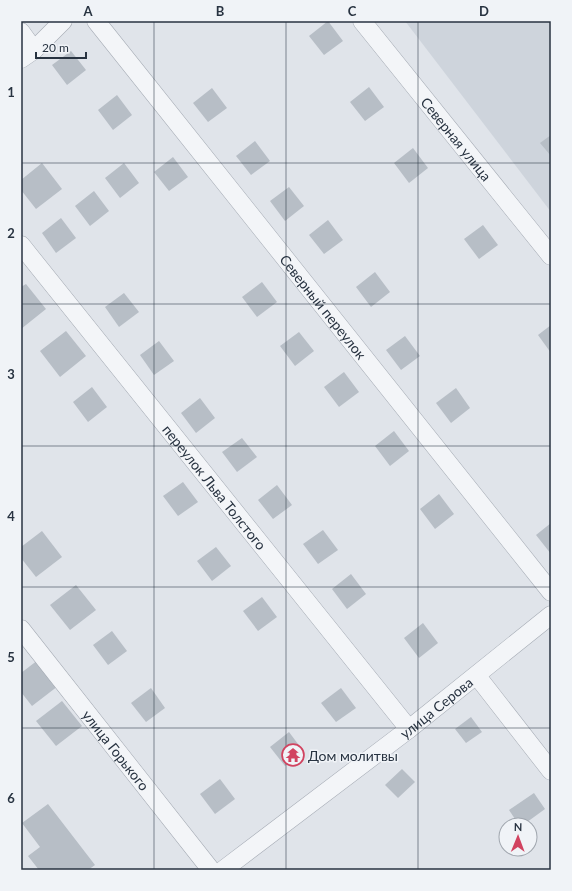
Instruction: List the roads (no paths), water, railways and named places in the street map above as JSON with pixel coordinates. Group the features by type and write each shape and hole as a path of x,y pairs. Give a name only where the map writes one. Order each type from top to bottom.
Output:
{"street":[{"path":"21,32 28,54 63,21"},
{"name":"Северный переулок","path":"96,21 551,592"},
{"name":"Северная улица","path":"362,21 551,256"},
{"name":"переулок Льва Толстого","path":"21,245 409,729"},
{"name":"улица Серова","path":"223,870 409,729 551,615"},
{"name":"улица Горького","path":"21,629 211,870"},
{"path":"476,676 551,771"}],"place":[{"name":"Дом молитвы","path":"293,755"}]}
